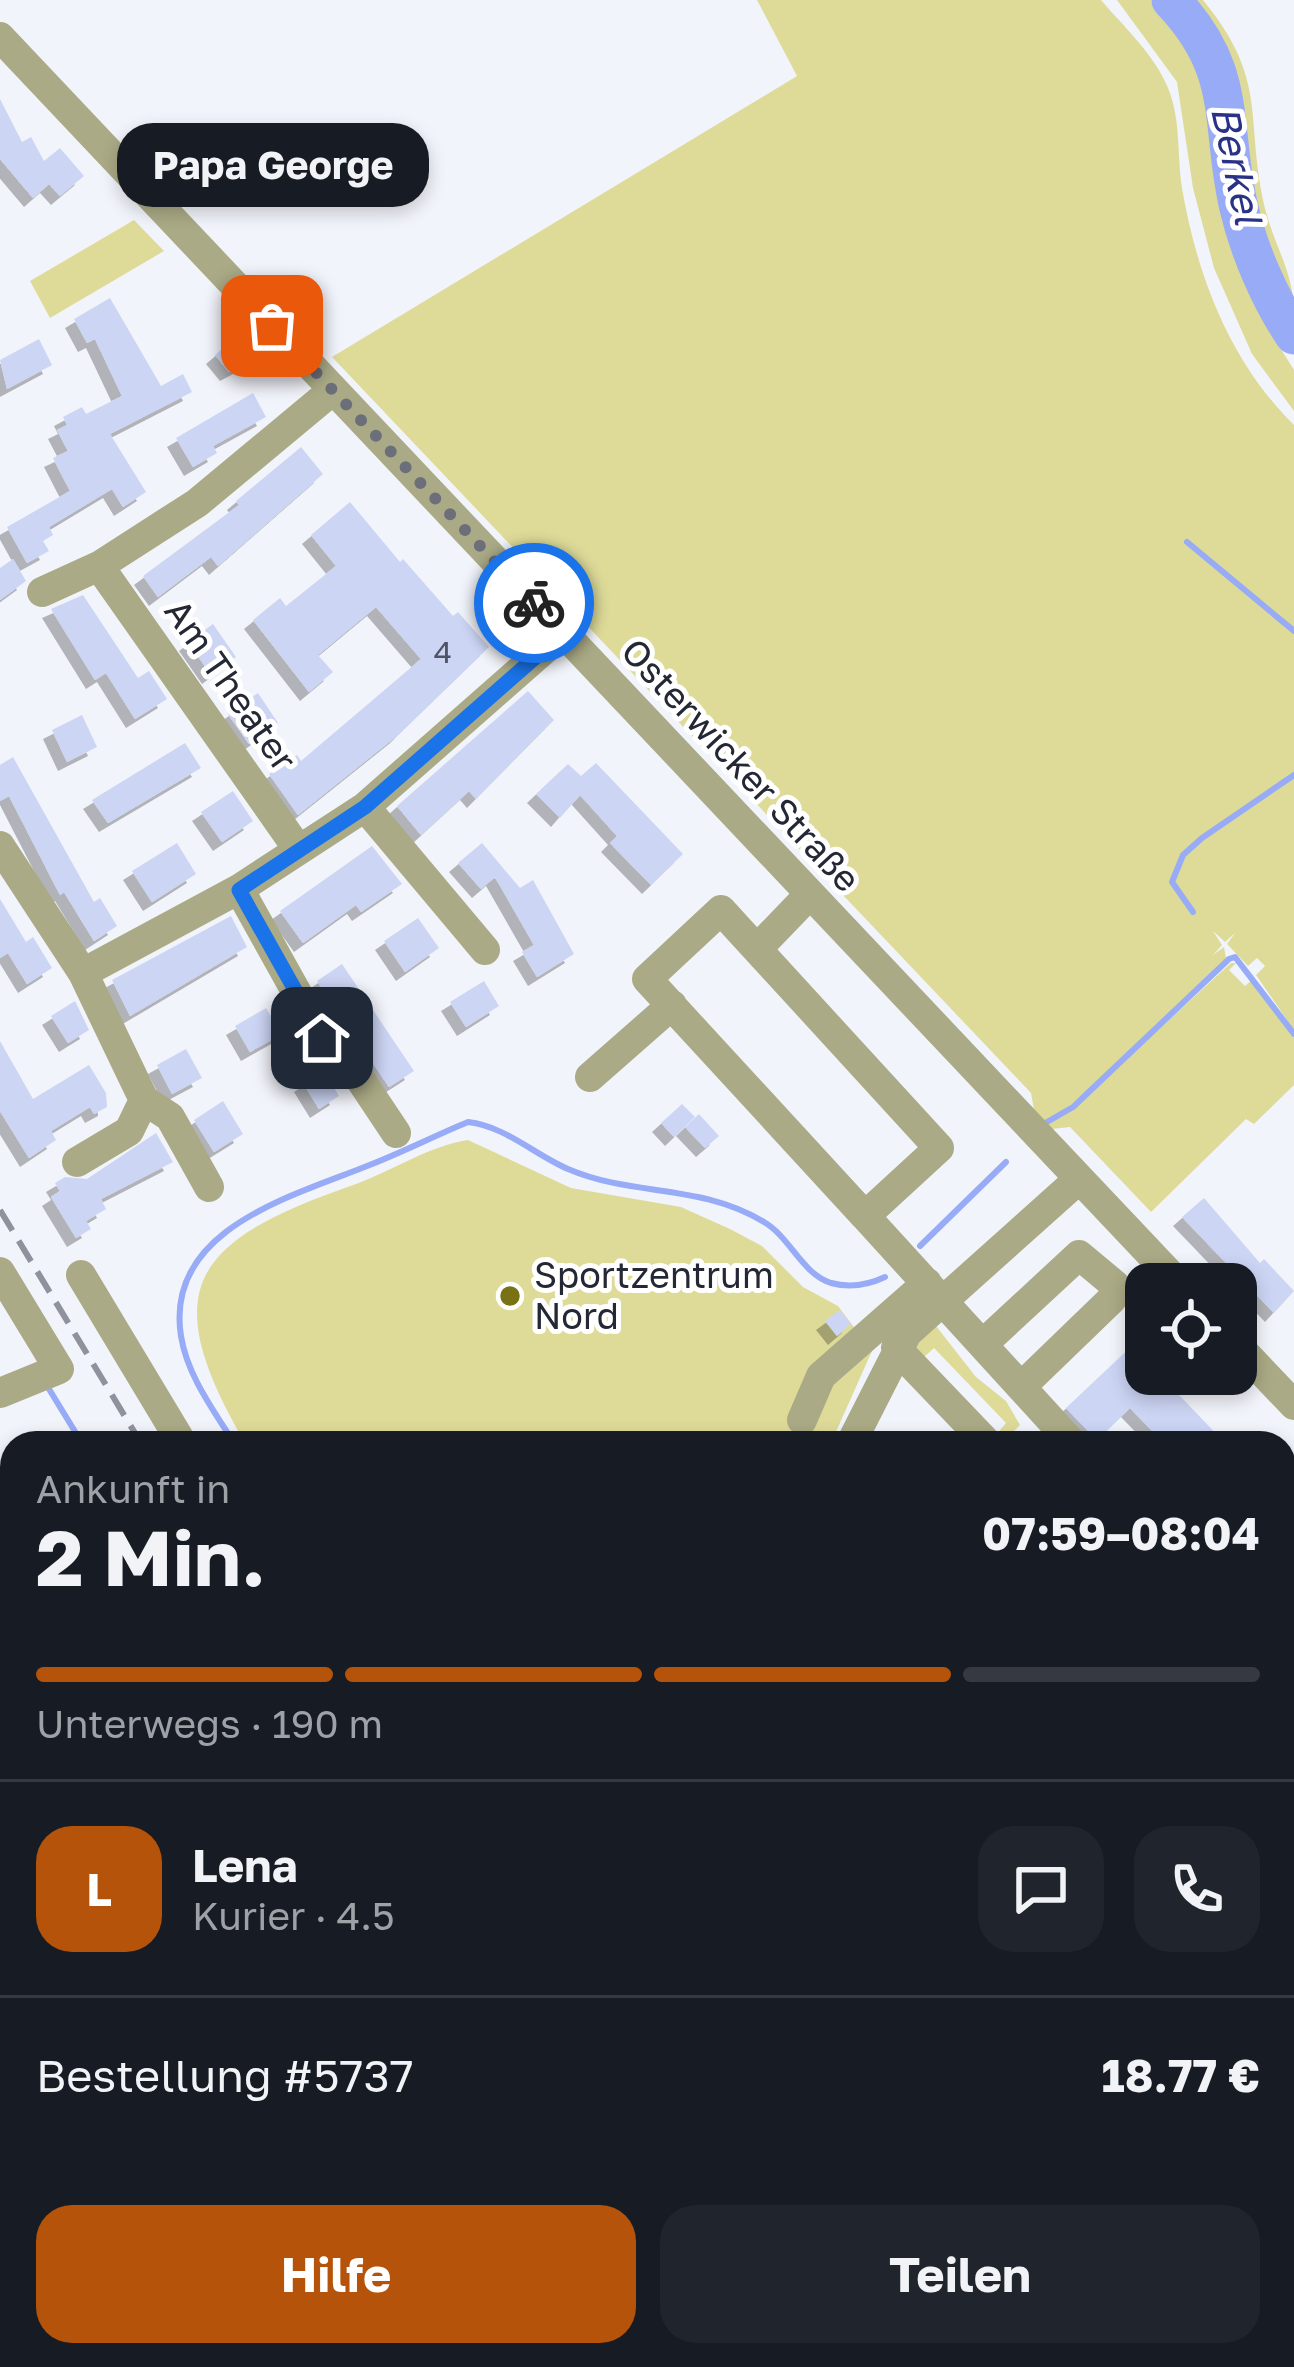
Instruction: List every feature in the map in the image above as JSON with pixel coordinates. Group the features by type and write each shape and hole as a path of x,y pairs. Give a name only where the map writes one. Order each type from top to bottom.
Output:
{"street":[{"name":"Osterwicker Straße","path":"0,37 1159,1263"},
{"path":"42,592 99,566 196,503 333,390"},
{"name":"Am Theater","path":"99,566 298,849"},
{"path":"83,973 239,890 365,807 563,633"},
{"path":"365,807 485,950"},
{"path":"0,846 83,973 144,1100 170,1117 209,1187"},
{"path":"239,890 322,1038 338,1046 396,1133"},
{"path":"757,950 810,894"},
{"path":"865,1216 939,1148 721,910 647,979 1062,1431"},
{"path":"590,1077 672,1005"},
{"path":"77,1162 129,1132 144,1100"},
{"path":"802,1420 821,1376 1079,1179"},
{"path":"984,1343 1079,1255 1115,1286 1112,1299 1023,1385"},
{"path":"0,1271 59,1369 0,1393"},
{"path":"82,1275 175,1431"},
{"path":"857,1431 896,1348 935,1292"},
{"path":"896,1348 976,1431"},
{"path":"1257,1366 1294,1405"}],"shaded area":[{"path":"757,0 1101,0 1147,52 1168,88 1188,221 1207,285 1234,346 1294,425 1294,1030 1256,975 1265,966 1257,958 1248,966 1227,944 1235,933 1225,942 1213,931 1222,945 1213,955 1224,947 1226,958 1151,1030 1158,1030 1236,963 1229,970 1245,986 1252,980 1294,1038 1294,1085 1254,1124 1246,1119 1151,1212 1070,1127 1052,1129 1048,1124 1074,1109 1127,1054 1056,1118 1044,1121 1034,1110 1031,1093 332,357 797,76"},
{"path":"1117,0 1151,0 1193,56 1206,86 1228,227 1266,325 1294,370 1294,411 1252,354 1214,268 1193,188 1177,82"},
{"path":"1192,0 1203,0 1224,29 1247,79 1259,180 1288,273 1294,311 1256,218 1231,72 1209,23"},
{"path":"134,220 164,251 50,318 30,281"},
{"name":"Sportzentrum Nord","path":"468,1140 571,1188 681,1207 762,1246 803,1287 838,1306 872,1351 836,1431 239,1431 201,1344 197,1306 206,1275 226,1249 258,1226"},
{"path":"936,1326 976,1377 1006,1401 1020,1425 1014,1431 999,1431 1006,1423 934,1348 923,1358 912,1347"}],"building":[{"path":"0,99 22,142 31,137 44,161 60,148 84,176 60,196 49,184 33,198 0,159"},
{"path":"110,298 161,386 183,374 192,392 110,434 146,492 123,507 112,489 49,527 53,535 43,541 49,551 27,563 7,527 70,491 53,458 68,451 57,430 67,425 63,417 82,407 86,414 122,396 95,339 87,343 74,319"},
{"path":"39,339 52,365 7,389 0,360"},
{"path":"228,344 244,364 229,372 215,355"},
{"path":"253,393 266,417 213,446 217,453 193,467 176,438"},
{"path":"301,447 323,474 218,566 211,557 158,597 143,576 239,505 236,501"},
{"path":"350,502 400,562 403,559 453,616 458,612 489,647 398,735 298,815 269,774 297,755 301,761 421,659 376,607 318,655 333,672 309,692 253,620 280,598 286,606 336,566 311,535"},
{"path":"13,559 26,581 0,600 0,568"},
{"path":"83,595 138,678 149,671 167,699 135,719 106,673 95,680 51,609"},
{"path":"213,624 236,657 211,675 188,642"},
{"path":"528,691 554,720 476,799 469,791 421,835 397,806"},
{"path":"258,693 278,723 249,744 228,714"},
{"path":"82,715 97,747 67,762 52,730"},
{"path":"185,743 201,768 108,823 92,800"},
{"path":"13,757 94,902 100,898 117,926 94,941 64,892 60,895 9,796 0,801 0,765"},
{"path":"596,763 683,854 651,885 610,843 617,836 580,795 560,818 536,794 568,764 581,776"},
{"path":"233,791 253,821 222,842 201,812"},
{"path":"177,843 196,874 152,902 132,871"},
{"path":"482,843 520,888 533,880 574,954 537,977 522,952 534,945 495,877 481,889 458,863"},
{"path":"372,846 402,884 361,912 356,905 303,943 280,911"},
{"path":"0,899 26,942 33,937 52,968 27,984 8,953 0,958"},
{"path":"231,916 247,947 130,1016 112,980"},
{"path":"418,918 439,948 405,972 384,941"},
{"path":"342,964 414,1071 389,1087 317,981"},
{"path":"484,981 499,1006 466,1027 450,1002"},
{"path":"75,1001 89,1030 68,1043 51,1016"},
{"path":"266,1008 282,1034 250,1052 235,1026"},
{"path":"0,1041 33,1099 89,1065 106,1093 107,1107 94,1114 90,1107 51,1131 56,1140 29,1158 0,1111"},
{"path":"186,1049 202,1078 172,1094 157,1065"},
{"path":"323,1070 339,1096 319,1109 303,1083"},
{"path":"223,1101 243,1134 214,1152 194,1120"},
{"path":"682,1104 695,1117 674,1137 661,1123"},
{"path":"699,1114 719,1136 705,1148 685,1127"},
{"path":"156,1133 173,1162 101,1199 106,1209 86,1221 91,1229 76,1238 51,1197 60,1191 55,1183 65,1177 87,1179"},
{"path":"1204,1198 1260,1263 1264,1259 1294,1291 1274,1313 1257,1295 1257,1263 1226,1263 1182,1217"},
{"path":"840,1310 851,1324 837,1336 825,1321"},
{"path":"1125,1352 1125,1395 1179,1395 1214,1431 1152,1431 1130,1408 1106,1431 1088,1431 1066,1408"}],"waterway":[{"name":"Berkel","path":"1171,0 1193,26 1218,75 1243,224 1261,274 1294,335"},
{"path":"1187,542 1294,631"},
{"path":"1193,912 1172,882 1183,855 1294,775"},
{"path":"1047,1122 1073,1107 1229,959 1235,957 1294,1034"},
{"path":"226,1431 189,1365 181,1336 181,1299 192,1269 213,1243 271,1205 468,1122 495,1129 592,1178 691,1195 740,1210 773,1229 812,1272 831,1283 859,1285 885,1277"},
{"path":"920,1246 1006,1162"},
{"path":"49,1389 75,1431"}],"railway":[{"path":"0,1210 134,1431"}],"way so far":[{"path":"272,326 534,603"}],"place":[{"name":"Papa George","path":"272,326"},
{"name":"Sportzentrum Nord","path":"510,1296"}],"route":[{"path":"322,1038 239,890 365,807 563,633 534,603"}]}
